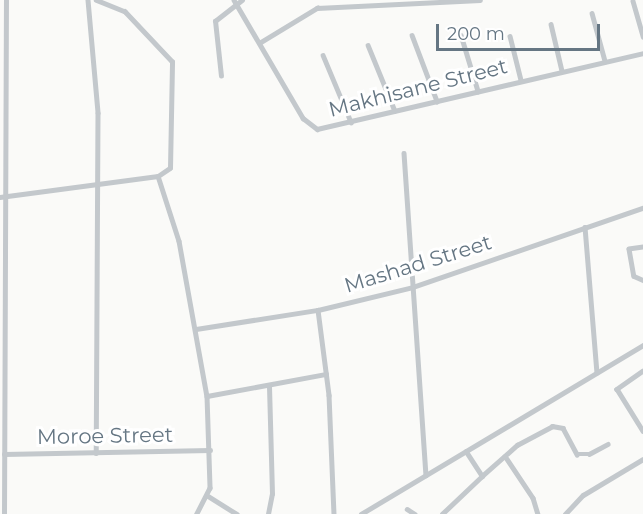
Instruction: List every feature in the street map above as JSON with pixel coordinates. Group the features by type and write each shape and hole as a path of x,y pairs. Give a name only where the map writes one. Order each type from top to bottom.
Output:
{"street":[{"path":"4,514 2,325 6,0"},
{"path":"88,0 96,71 98,184 96,453"},
{"path":"3,197 158,176 170,168 173,154 173,66 129,15 96,0"},
{"path":"220,76 215,21 235,2 242,0"},
{"path":"261,42 311,10 344,3 480,0"},
{"path":"633,1 643,37"},
{"name":"Makhisane Street","path":"235,2 308,124 322,129 521,80 643,53"},
{"path":"592,13 605,61"},
{"path":"551,24 562,71"},
{"path":"412,35 437,101"},
{"path":"461,35 478,91"},
{"path":"510,36 521,80"},
{"path":"368,45 395,111"},
{"path":"323,55 351,122"},
{"path":"404,153 426,475"},
{"path":"158,176 178,241 207,396 210,450 208,496 197,514"},
{"name":"Mashad Street","path":"196,329 318,310 413,287 643,208"},
{"path":"585,227 597,373"},
{"path":"643,247 631,247 629,253 634,276 643,280"},
{"path":"318,310 326,374 334,514"},
{"path":"361,514 643,345"},
{"path":"643,371 617,389 643,431"},
{"path":"207,396 269,387 326,374"},
{"path":"268,514 272,494 269,387"},
{"path":"442,514 526,439 552,426 563,428 577,454 589,454 608,444"},
{"name":"Moroe Street","path":"2,455 210,450"},
{"path":"466,451 482,476"},
{"path":"505,456 533,498 538,514"},
{"path":"565,514 583,495 643,459"},
{"path":"208,496 237,514"},
{"path":"407,509 415,514"}]}
